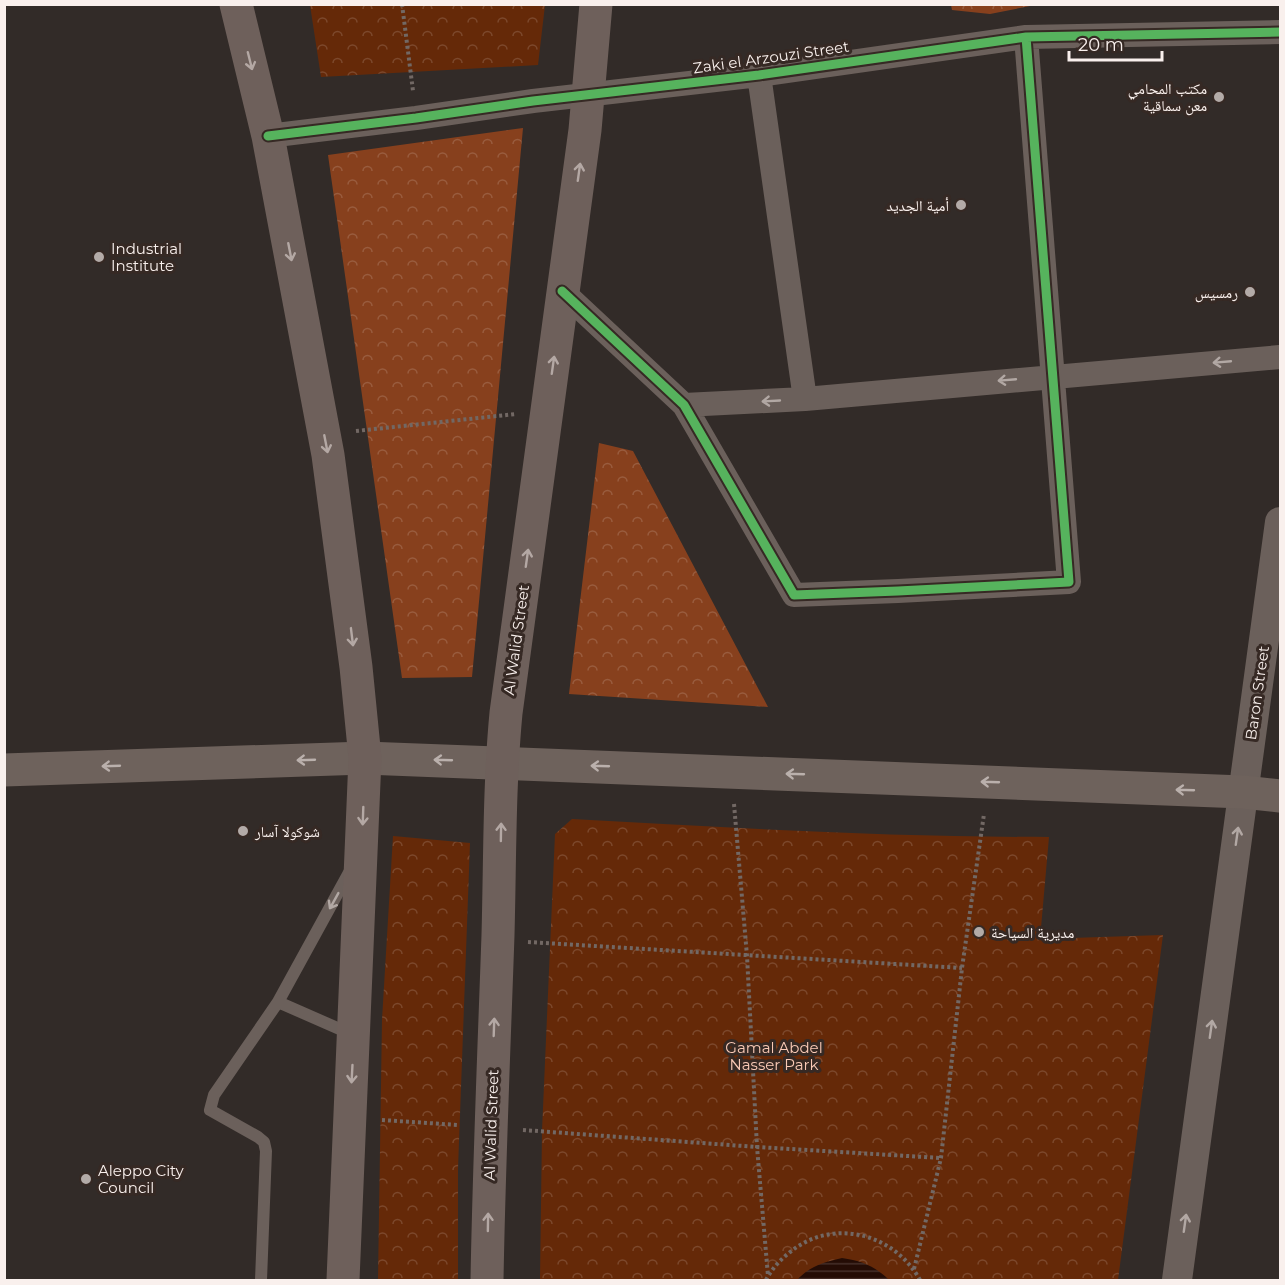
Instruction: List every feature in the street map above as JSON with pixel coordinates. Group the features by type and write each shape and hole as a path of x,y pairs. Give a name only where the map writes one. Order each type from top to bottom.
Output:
{"main road":[{"path":"236,4 268,136 324,434 365,758 350,1118 340,1271"},
{"name":"Al Walid Street","path":"487,1281 502,762 506,713 588,96 596,4"},
{"path":"4,770 365,758 1243,792 1281,796"}],"street":[{"name":"Zaki el Arzouzi Street","path":"268,136 534,101 759,75 1026,37 1281,32"},
{"path":"562,291 684,405 794,595 1069,582 1026,37"},
{"path":"759,75 805,399"},
{"path":"684,405 805,399 1281,357"},
{"name":"Baron Street","path":"1177,1281 1243,792 1278,569 1281,522"}],"lane":[{"path":"261,1281 266,1151 264,1142 210,1110 214,1095 278,1002 362,849"},
{"path":"278,1002 354,1035"}],"path":[{"path":"402,4 416,118"},
{"path":"324,434 546,411"},
{"path":"729,771 737,828 747,956 767,1278"},
{"path":"914,1269 941,1158 962,968 988,782"},
{"path":"498,943 552,942 962,968"},
{"path":"350,1118 941,1158"},
{"path":"767,1278 783,1257 803,1242 827,1234 851,1233 875,1238 897,1251 914,1269 920,1281"}],"green space":[{"path":"1035,4 990,14 952,10 951,5"},
{"path":"310,5 545,5 538,65 321,77"},
{"path":"523,128 472,677 402,678 328,155"},
{"path":"599,443 633,451 768,707 569,694"},
{"name":"Gamal Abdel Nasser Park","path":"572,819 870,834 1049,837 1040,939 1163,935 1118,1280 540,1280 542,1131 555,834"},
{"path":"393,836 470,843 458,1169 458,1280 378,1280 382,1020"}],"shaded area":[{"path":"842,1258 868,1265 889,1280 797,1280 818,1265"}],"cycle path":[{"path":"268,136 533,101 759,75 1026,37 1280,32"},
{"path":"562,291 684,405 794,595 1069,582 1026,37"}],"place":[{"name":"مكتب المحامي معن سماقية","path":"1219,97"},
{"name":"أمية الجديد","path":"961,205"},
{"name":"Industrial Institute","path":"99,257"},
{"name":"رمسيس","path":"1250,292"},
{"name":"شوكولا آسار","path":"243,831"},
{"name":"مديرية السياحة","path":"979,932"},
{"name":"Aleppo City Council","path":"86,1179"}]}
